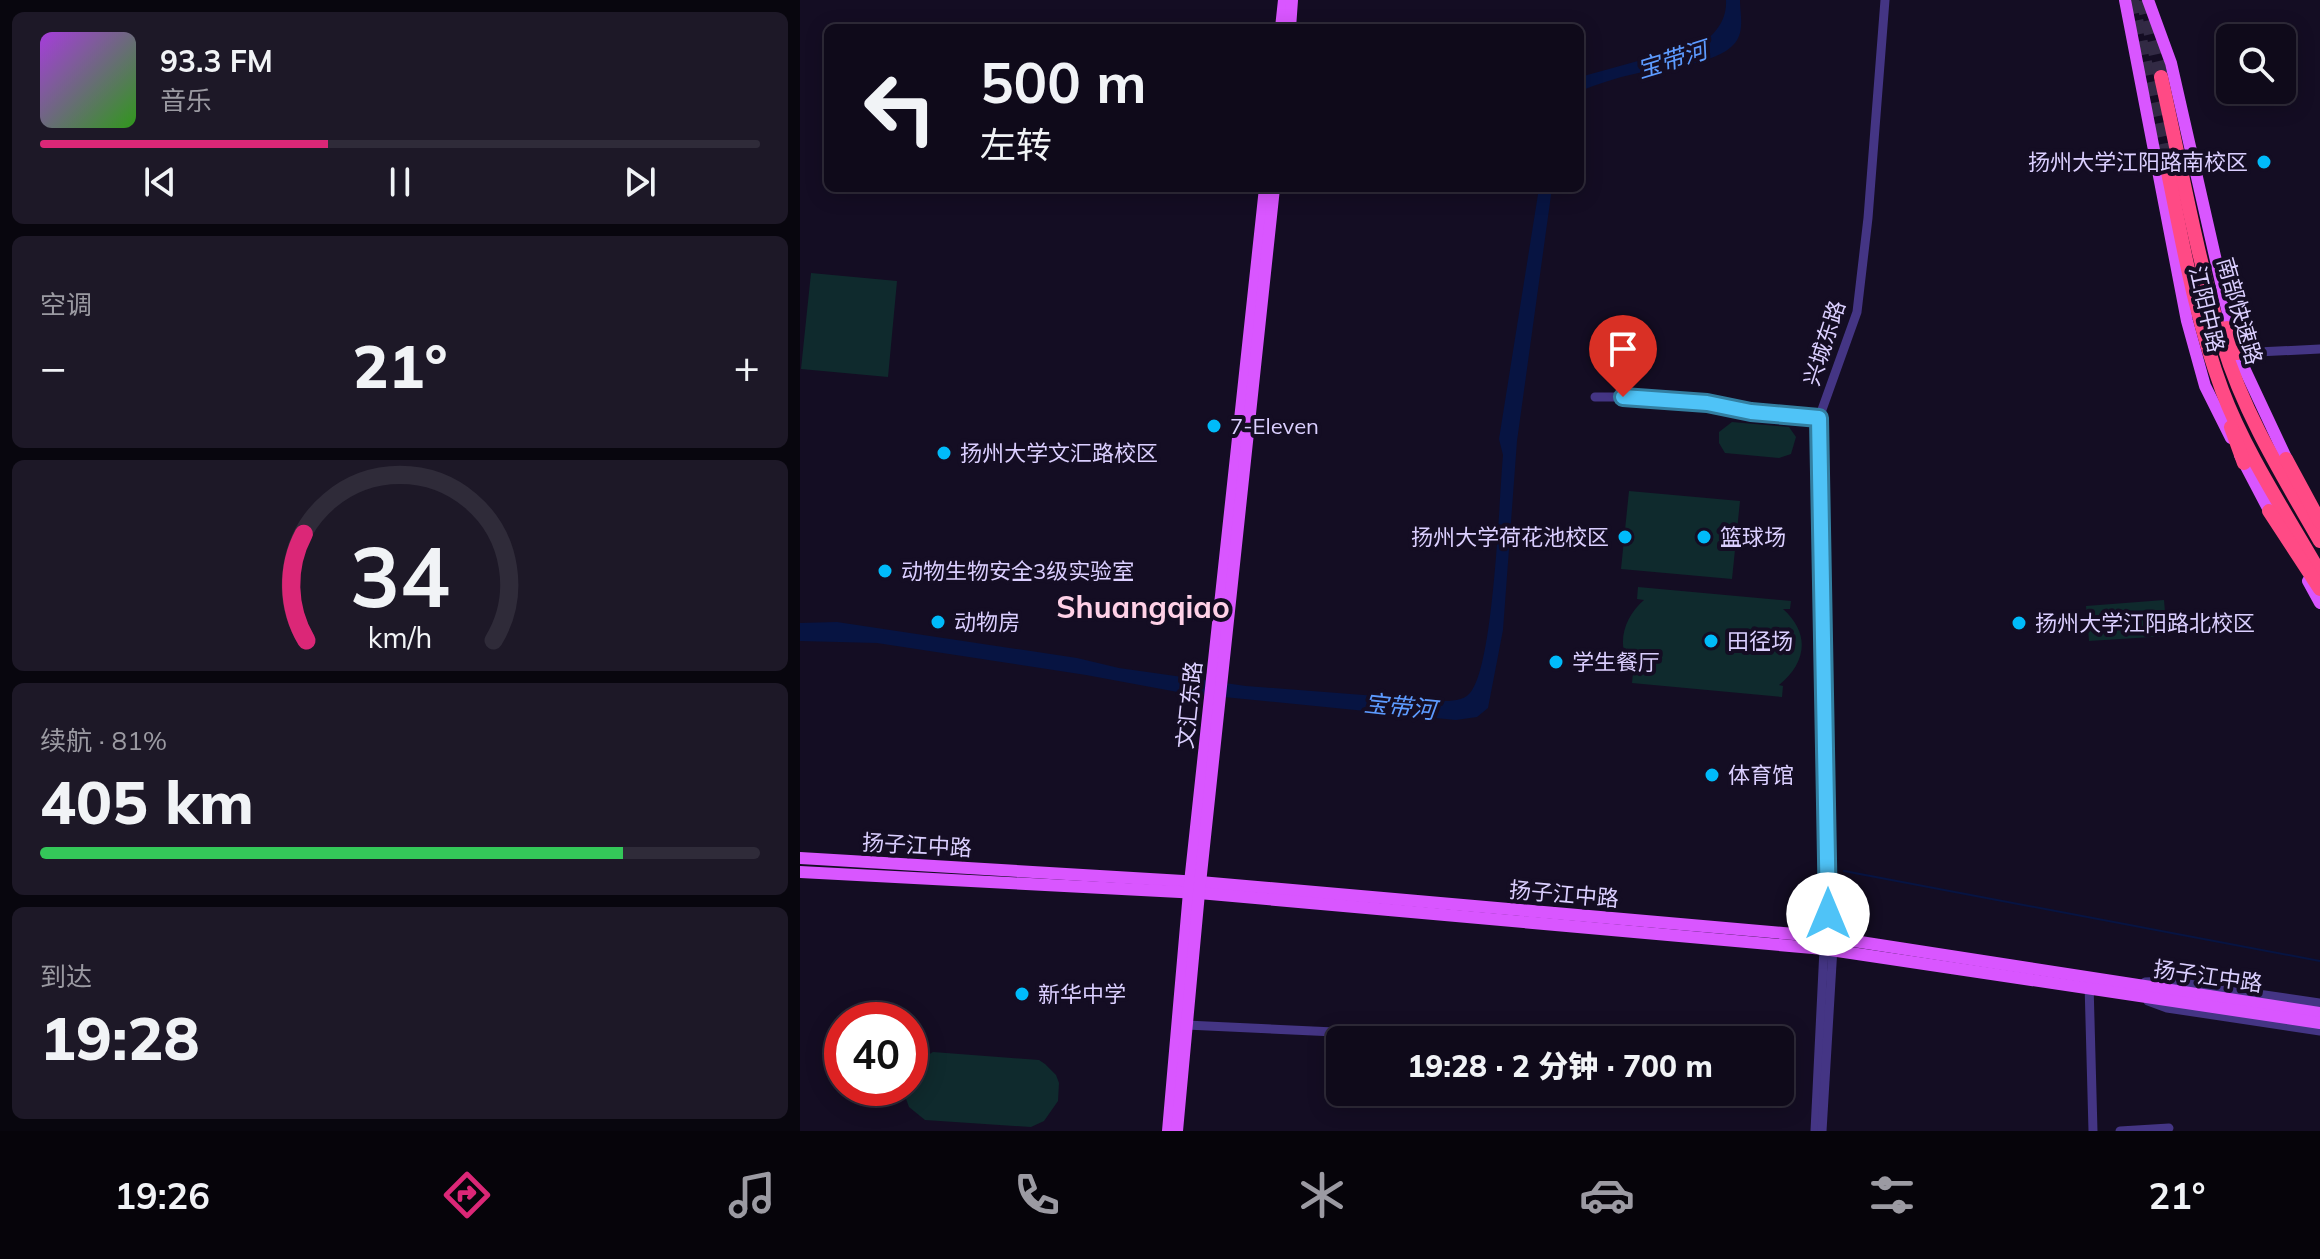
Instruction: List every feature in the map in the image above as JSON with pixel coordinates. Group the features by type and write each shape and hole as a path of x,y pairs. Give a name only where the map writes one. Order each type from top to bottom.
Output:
{"highway":[{"name":"南部快速路","path":"2161,77 2223,346 2241,393 2274,461 2320,541"},
{"name":"南部快速路","path":"2168,172 2195,300 2222,392 2320,573"},
{"path":"2185,183 2195,209 2220,311 2237,353"},
{"path":"2195,300 2199,332 2244,463"},
{"path":"2286,459 2320,521"},
{"path":"2269,511 2320,589"}],"main road":[{"path":"1281,24 1284,0"},
{"path":"1290,24 1292,0"},
{"name":"江阳中路","path":"2125,0 2187,321 2205,386 2320,603"},
{"name":"江阳中路","path":"2148,0 2171,63 2237,353 2286,459"},
{"name":"文汇东路","path":"1220,652 1265,192"},
{"name":"文汇东路","path":"1168,1131 1274,192"},
{"name":"扬子江中路","path":"800,858 1195,887 1829,945 2318,1017"},
{"name":"扬子江中路","path":"800,872 1195,887"},
{"name":"文汇东路","path":"1177,1131 1195,887"}],"street":[{"name":"兴城东路","path":"1822,1131 1829,945 1819,418 1857,312 1868,218 1885,0"},
{"path":"2237,353 2320,349"},
{"path":"1595,397 1651,397 1751,412 1819,418"},
{"name":"兴城东路","path":"1815,1131 1829,945"},
{"path":"2122,988 2167,981 2318,1017"},
{"path":"2090,982 2093,1131"},
{"path":"1186,1025 1326,1032"},
{"path":"2120,1131 2169,1128"}],"green space":[{"path":"811,273 897,281 888,377 801,369"},
{"path":"1732,422 1789,427 1796,437 1791,454 1779,458 1725,453 1719,443 1719,432"},
{"path":"1629,491 1740,501 1732,579 1621,569"},
{"name":"田径场","path":"1638,587 1791,601 1790,609 1783,609 1798,628 1802,648 1795,667 1779,685 1783,686 1782,697 1632,683 1633,673 1638,673 1625,655 1623,636 1630,616 1644,600 1637,599"},
{"path":"2164,600 2167,636 2089,641 2086,606"},
{"path":"933,1052 1039,1060 1056,1075 1058,1101 1044,1121 1031,1127 925,1120 909,1106 928,1106 928,1055"}],"water":[{"name":"宝带河","path":"1726,0 1740,0 1738,38 1715,57 1627,76 1584,90 1584,76 1703,43 1713,34 1725,13"},
{"name":"宝带河","path":"1538,192 1551,192 1517,441 1503,630 1488,708 1477,717 1456,720 1183,693 877,643 800,641 800,623 837,622 1246,686 1441,701 1464,698 1478,677 1490,617 1503,455 1499,439"}],"waterway":[{"path":"1844,871 2320,961"}],"tunnel":[{"path":"2132,0 2168,172"},
{"path":"2143,0 2161,77"}],"place":[{"name":"扬州大学江阳路南校区","path":"2264,162"},
{"name":"7-Eleven","path":"1214,426"},
{"name":"扬州大学文汇路校区","path":"944,453"},
{"name":"扬州大学荷花池校区","path":"1625,537"},
{"name":"篮球场","path":"1704,537"},
{"name":"动物生物安全3级实验室","path":"885,571"},
{"name":"动物房","path":"938,622"},
{"name":"扬州大学江阳路北校区","path":"2019,623"},
{"name":"田径场","path":"1711,641"},
{"name":"学生餐厅","path":"1556,662"},
{"name":"体育馆","path":"1712,775"},
{"name":"新华中学","path":"1022,994"}],"district":[{"name":"Shuangqiao","path":"1143,607"}],"route":[{"path":"1623,397 1707,403 1751,412 1819,418 1828,914"}]}
